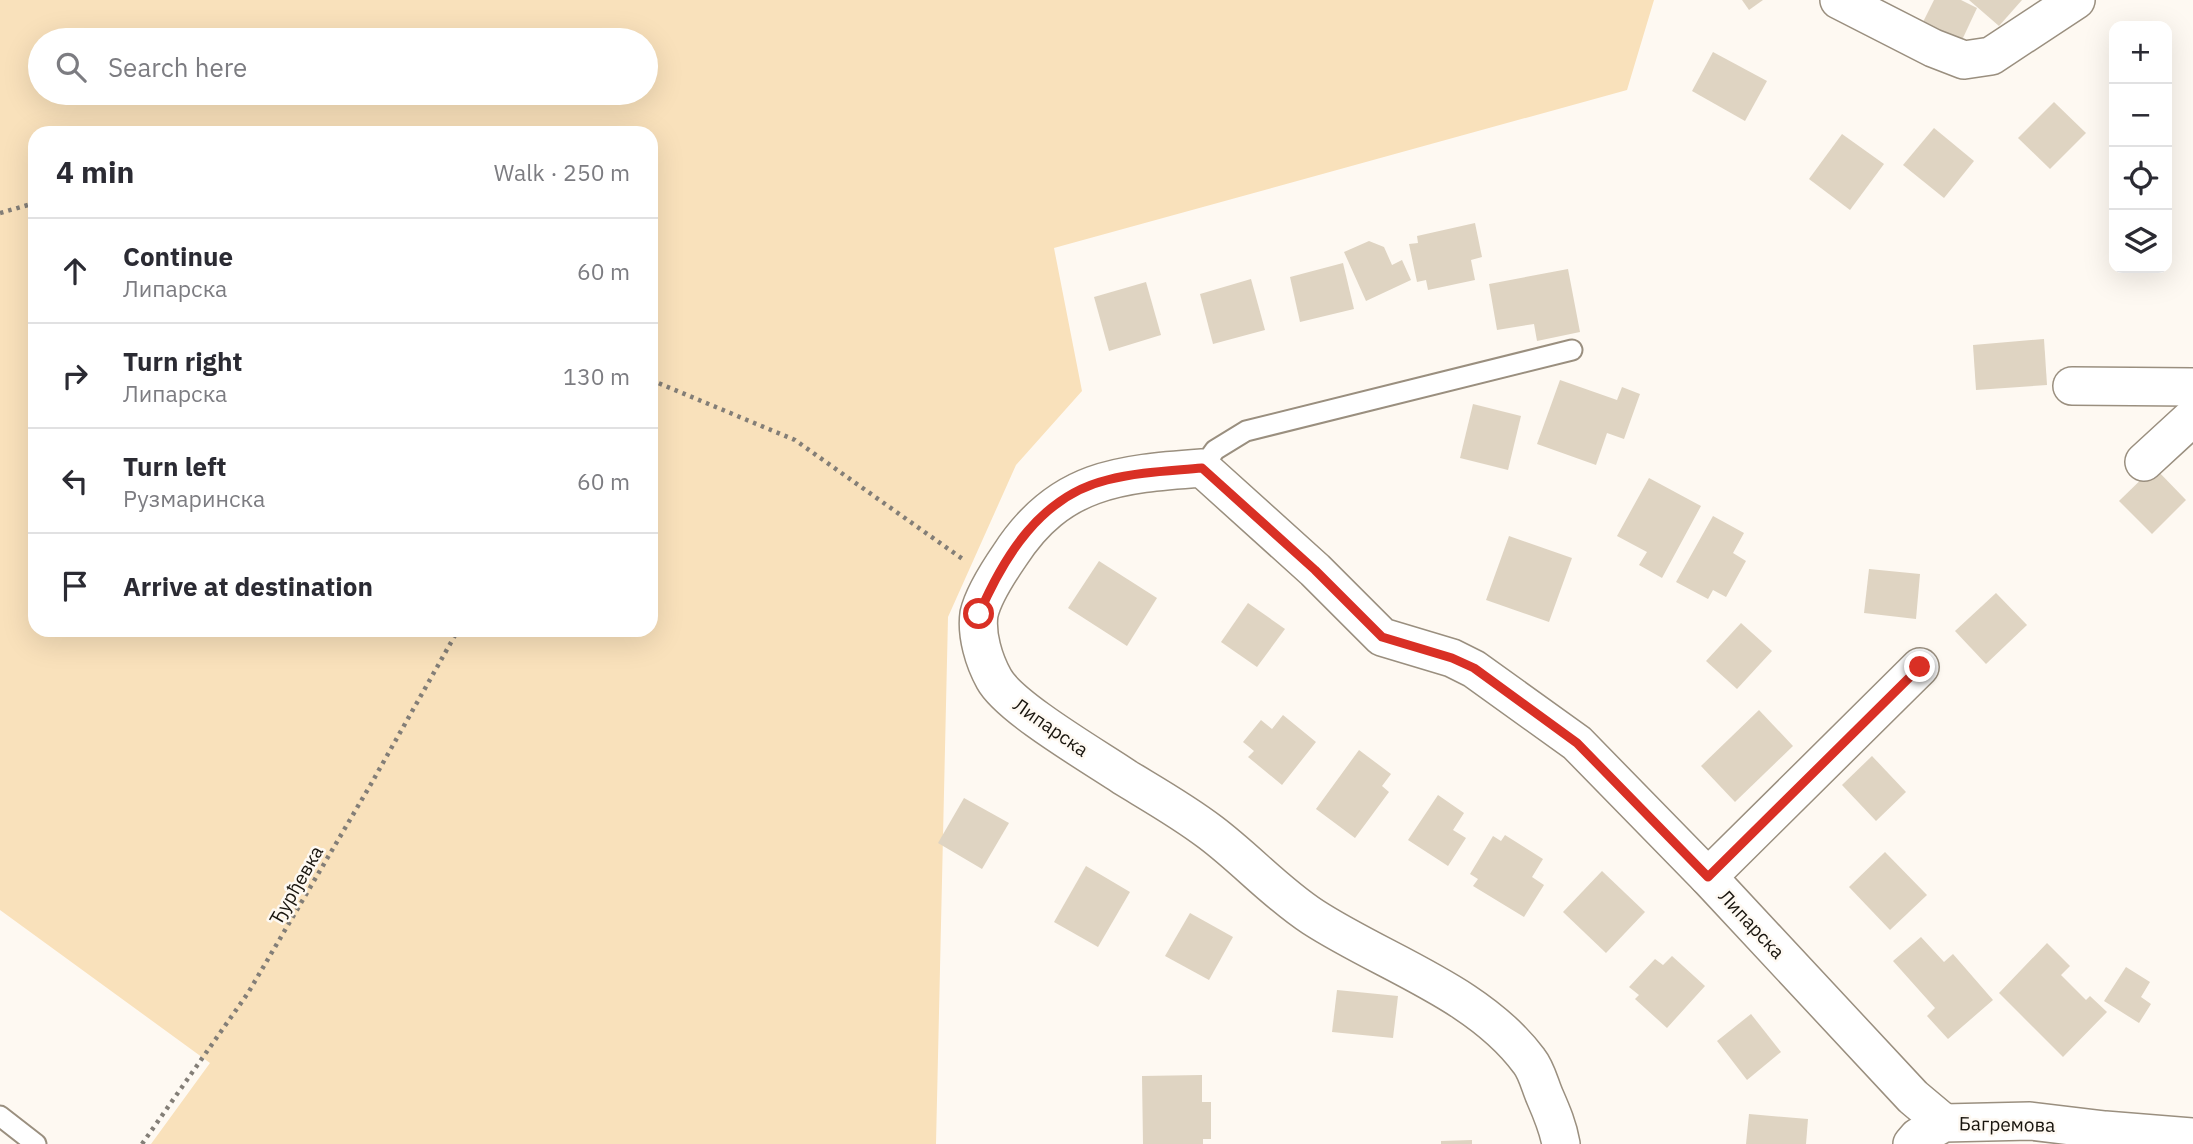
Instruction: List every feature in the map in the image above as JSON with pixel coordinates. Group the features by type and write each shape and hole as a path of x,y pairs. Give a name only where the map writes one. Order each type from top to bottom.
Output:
{"street":[{"path":"1839,0 1933,48 1964,60 1992,56 2076,0"},
{"path":"2072,387 2193,387"},
{"path":"2144,462 2193,417"},
{"name":"Липарска","path":"1561,1144 1558,1127 1531,1063 1495,1025 1438,985 1312,917 1210,832 1003,694 993,678 982,650 979,614 993,581 1033,524 1066,496 1104,480 1148,472 1202,468 1315,570 1382,637 1452,658 1474,668 1577,743 1708,877 1913,1097 1944,1123"},
{"path":"1708,877 1920,667"},
{"name":"Багремова","path":"1912,1144 1918,1137 1944,1123 2030,1121 2193,1137"}],"lane":[{"path":"1202,468 1215,450 1247,431 1572,350"},
{"path":"0,1116 36,1144"}],"path":[{"path":"0,213 28,205"},
{"path":"658,383 795,440 993,581"},
{"name":"Ђурђевка","path":"142,1144 248,993 454,637"}],"shaded area":[{"path":"0,0 1654,0 1627,90 1054,248 1082,391 1016,465 948,617 936,1144 151,1144 210,1063 0,910"}],"building":[{"path":"1742,0 1763,0 1749,10"},
{"path":"1934,0 1961,0 1977,8 1962,40 1923,22"},
{"path":"1969,0 2022,0 1999,26"},
{"path":"1713,52 1767,81 1745,121 1692,91"},
{"path":"2054,102 2086,133 2050,169 2018,138"},
{"path":"1934,128 1974,161 1944,198 1903,165"},
{"path":"1842,134 1884,164 1850,210 1809,179"},
{"path":"1475,223 1482,257 1471,260 1475,280 1428,290 1426,280 1417,282 1409,244 1418,243 1417,236"},
{"path":"1369,241 1384,247 1392,265 1402,260 1411,280 1366,301 1344,252"},
{"path":"1343,263 1354,309 1300,322 1290,277"},
{"path":"1568,269 1580,332 1537,341 1534,324 1497,330 1489,284"},
{"path":"1251,279 1265,330 1213,344 1200,294"},
{"path":"1146,282 1161,335 1109,351 1094,297"},
{"path":"2044,339 2047,385 1976,390 1973,345"},
{"path":"1560,380 1617,400 1622,387 1640,394 1624,439 1607,433 1596,465 1537,444"},
{"path":"1473,404 1521,416 1508,470 1460,458"},
{"path":"2154,467 2186,500 2152,534 2119,501"},
{"path":"1649,478 1701,506 1662,578 1639,565 1647,552 1617,536"},
{"path":"1713,516 1744,533 1733,553 1746,561 1726,597 1713,590 1708,599 1676,582"},
{"path":"1509,536 1572,558 1549,622 1486,600"},
{"path":"1099,561 1157,598 1127,646 1068,608"},
{"path":"1869,569 1920,574 1916,619 1864,613"},
{"path":"1996,593 2027,625 1986,664 1955,631"},
{"path":"1248,603 1285,629 1257,667 1221,642"},
{"path":"1741,623 1772,651 1737,689 1706,661"},
{"path":"1759,710 1793,746 1735,802 1701,766"},
{"path":"1283,715 1316,742 1282,785 1248,757 1254,751 1243,742 1261,720 1272,729"},
{"path":"1359,750 1391,774 1382,786 1389,792 1355,838 1316,809"},
{"path":"1872,756 1906,792 1876,821 1842,785"},
{"path":"1438,795 1464,813 1453,830 1466,838 1448,866 1408,840"},
{"path":"964,798 1009,823 982,869 938,843"},
{"path":"1505,835 1543,859 1532,877 1544,885 1524,917 1473,886 1478,879 1470,874 1493,836 1501,841"},
{"path":"1885,852 1927,895 1890,930 1849,887"},
{"path":"1086,866 1130,892 1098,947 1054,922"},
{"path":"1602,871 1645,912 1606,953 1563,912"},
{"path":"1190,913 1233,937 1209,980 1165,956"},
{"path":"1921,937 1944,962 1953,954 1993,1000 1948,1039 1927,1016 1935,1008 1893,961"},
{"path":"2047,943 2070,966 2061,975 2086,1000 2090,996 2107,1012 2063,1057 1999,993"},
{"path":"1672,956 1705,986 1667,1028 1635,999 1639,995 1629,987 1655,959 1663,965"},
{"path":"2126,967 2150,982 2141,997 2151,1004 2139,1023 2104,1001"},
{"path":"1337,990 1398,996 1393,1038 1332,1032"},
{"path":"1751,1014 1781,1052 1747,1080 1717,1041"},
{"path":"1202,1075 1202,1102 1211,1102 1211,1139 1203,1139 1203,1144 1143,1144 1142,1076"},
{"path":"1749,1114 1808,1119 1806,1144 1746,1144"},
{"path":"1472,1140 1472,1144 1441,1144 1441,1141"}],"route":[{"path":"979,614 993,581 1011,553 1033,524 1066,496 1104,480 1148,472 1202,468 1315,570 1382,637 1452,658 1474,668 1577,743 1708,877 1920,667"}]}
